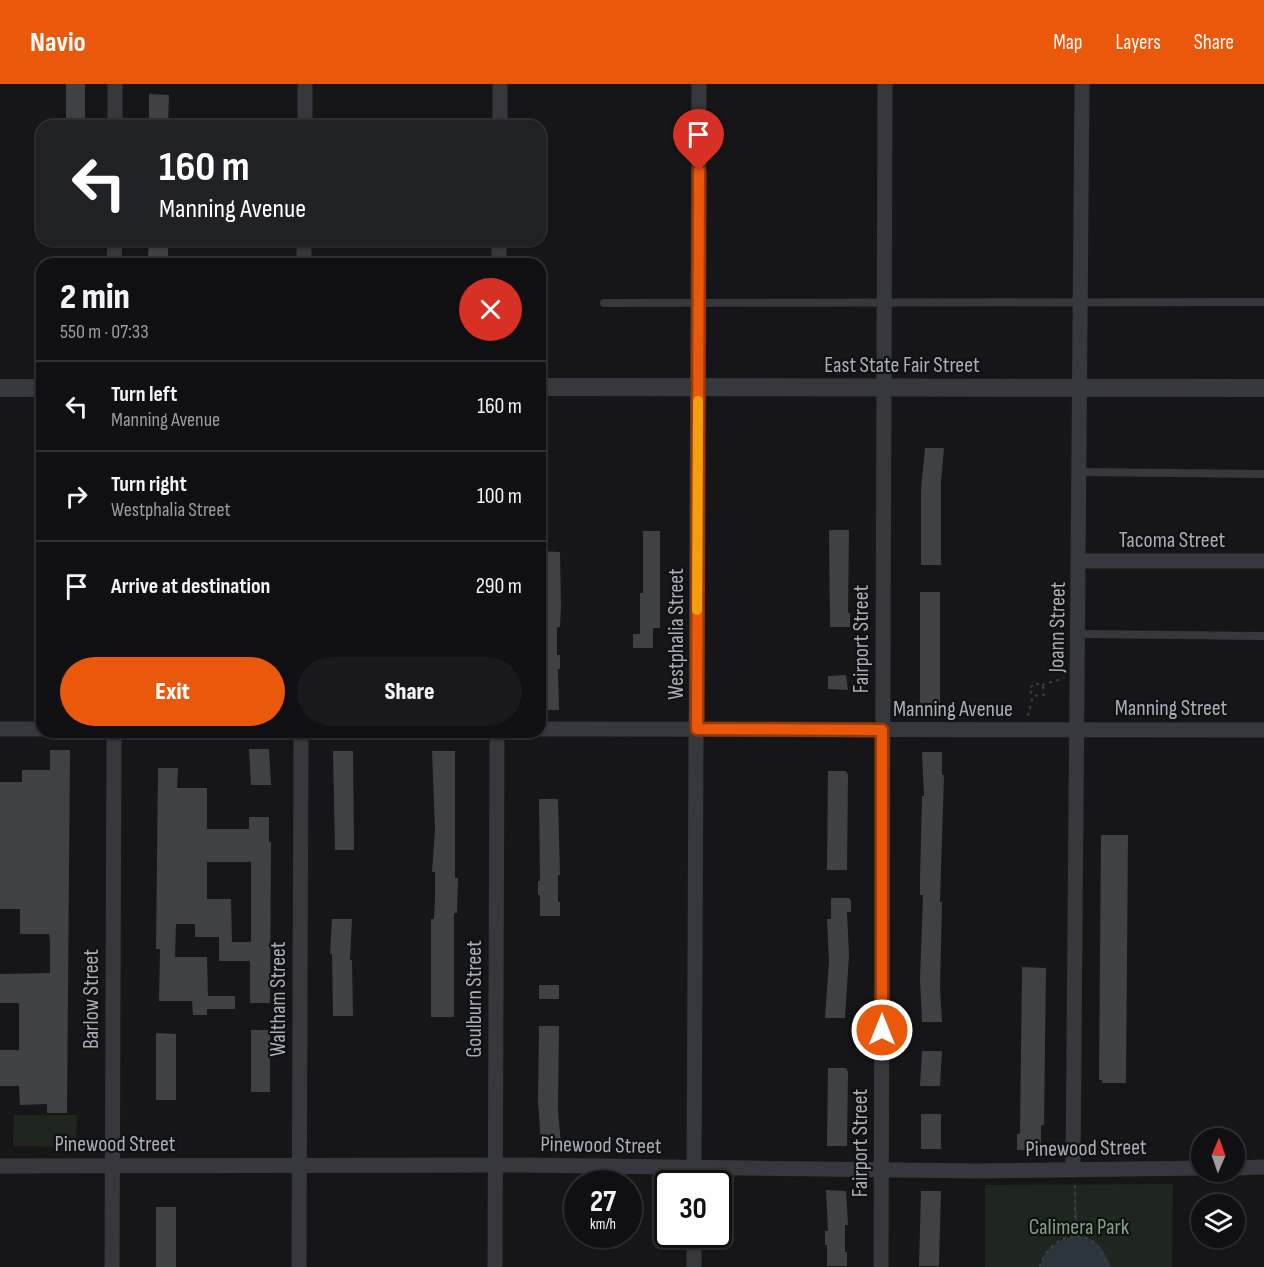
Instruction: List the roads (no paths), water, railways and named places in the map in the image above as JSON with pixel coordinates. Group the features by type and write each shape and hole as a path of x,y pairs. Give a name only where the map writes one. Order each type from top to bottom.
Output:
{"street":[{"path":"115,84 115,120"},
{"path":"305,84 305,120"},
{"path":"500,84 500,120"},
{"name":"Westphalia Street","path":"694,1167 699,84"},
{"name":"Fairport Street","path":"881,1267 885,84"},
{"name":"Joann Street","path":"1074,1176 1082,84"},
{"name":"East State Fair Street","path":"546,387 1264,388"},
{"path":"0,388 36,388"},
{"name":"Tacoma Street","path":"1079,561 1264,561"},
{"path":"0,729 36,729"},
{"name":"Manning Avenue","path":"546,729 1078,730"},
{"name":"Manning Street","path":"1078,730 1264,730"},
{"name":"Barlow Street","path":"112,1267 114,738"},
{"name":"Waltham Street","path":"298,1267 301,738"},
{"name":"Goulburn Street","path":"495,1267 497,738"},
{"name":"Pinewood Street","path":"0,1166 882,1168 1074,1176 1191,1169"},
{"path":"1245,1168 1264,1167"},
{"path":"694,1248 694,1267"}],"lane":[{"path":"604,303 1264,302"},
{"path":"1080,472 1264,474"},
{"path":"1079,633 1264,636"}],"park label":[{"name":"Calimera Park","path":"1079,1226"}]}
